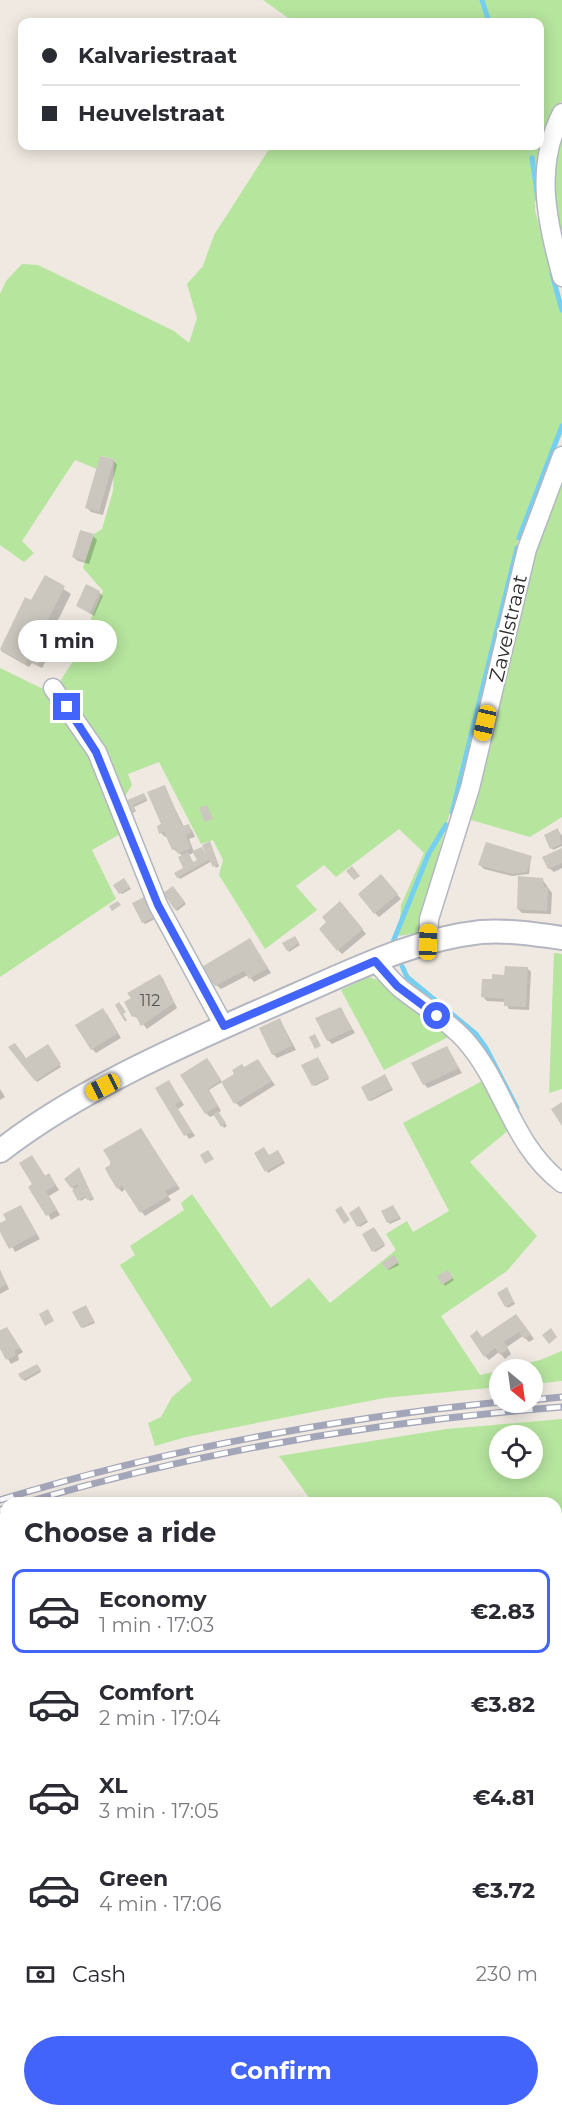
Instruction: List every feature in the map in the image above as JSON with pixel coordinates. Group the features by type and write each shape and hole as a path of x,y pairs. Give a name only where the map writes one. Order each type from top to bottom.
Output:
{"street":[{"path":"562,113 552,132 547,155 544,196 549,230 562,277"},
{"name":"Zavelstraat","path":"428,942 429,919 470,788 527,549 562,456"},
{"path":"53,688 96,752 158,905 224,1026"},
{"path":"0,1151 66,1106 224,1026 385,957 428,942 481,932 508,932 562,938"},
{"path":"385,957 397,986 449,1024 465,1040 482,1064 528,1149 562,1183"}],"green space":[{"path":"263,0 562,0 562,101 544,132 544,18 288,18"},
{"path":"562,136 562,255 554,196 558,152"},
{"path":"268,150 539,150 535,210 562,311 562,429 518,541 496,642 417,933 399,936 401,905 424,853 399,829 336,877 324,865 296,886 317,910 265,949 219,875 223,860 213,840 201,844 159,762 128,774 132,785 124,798 129,829 92,850 116,899 0,977 0,668 51,695 72,663 103,591 83,568 94,534 102,529 113,491 114,459 101,456 97,469 75,460 22,541 34,553 24,562 0,545 0,294 6,281 22,264 38,265 174,331 189,343 197,318 187,284 203,266 214,235"},
{"path":"562,478 562,817 530,837 471,820 535,552"},
{"path":"554,953 562,954 562,1089 549,1093"},
{"path":"369,977 403,994 454,1034 384,1070 341,990"},
{"path":"486,1079 510,1129 470,1162 537,1236 507,1271 441,1316 480,1375 489,1373 489,1388 384,1398 186,1437 155,1446 148,1423 161,1417 172,1397 192,1380 120,1265 135,1255 130,1246 184,1210 181,1203 192,1194 271,1308 309,1278 330,1303 396,1250 386,1234 407,1221 413,1232 449,1211 403,1123"},
{"path":"562,1351 562,1381 543,1383 542,1359"},
{"path":"562,1419 562,1497 309,1497 279,1456 446,1429 489,1425 489,1479 543,1479 543,1425 492,1425"}],"building":[{"path":"100,456 114,459 99,512 85,508"},
{"path":"80,530 94,534 85,561 72,557"},
{"path":"45,575 65,586 36,644 46,650 38,665 27,660 25,664 0,649 25,597 31,600"},
{"path":"86,584 100,591 90,613 76,606"},
{"path":"165,785 182,826 189,824 192,832 186,835 191,848 178,854 175,848 172,850 164,832 159,834 157,826 161,824 147,792"},
{"path":"144,793 147,799 133,805 135,810 130,812 125,801"},
{"path":"207,805 213,819 205,822 199,808"},
{"path":"558,828 562,844 550,849 544,835"},
{"path":"210,841 218,864 213,867 209,860 177,878 174,873 183,868 178,857 188,852 193,862 197,860 192,851 202,847 206,856 202,845"},
{"path":"486,842 532,856 527,872 512,874 478,865"},
{"path":"562,848 562,863 548,869 542,857"},
{"path":"352,866 360,876 354,880 346,871"},
{"path":"381,874 398,894 374,914 358,894"},
{"path":"518,876 543,878 544,887 548,887 547,911 517,909"},
{"path":"124,878 130,887 119,894 113,885"},
{"path":"173,886 185,902 175,910 163,893"},
{"path":"144,897 154,917 142,923 132,903"},
{"path":"118,901 121,905 112,911 109,906"},
{"path":"340,901 363,929 337,951 319,929 326,922 322,917"},
{"path":"295,936 299,943 287,951 282,943"},
{"path":"250,938 268,968 249,979 244,971 215,986 200,968"},
{"path":"505,966 528,967 526,1007 504,1006 504,999 481,997 482,979 492,979 492,974 504,975"},
{"path":"160,974 174,1003 141,1026 135,1015 132,1017 124,1002 131,998 127,993"},
{"path":"119,1002 126,1012 123,1014 127,1020 125,1022 115,1005"},
{"path":"341,1007 352,1029 327,1041 315,1018"},
{"path":"103,1008 118,1033 91,1050 75,1025"},
{"path":"280,1018 292,1046 272,1055 259,1028"},
{"path":"315,1034 321,1046 315,1049 309,1037"},
{"path":"15,1043 26,1058 48,1044 61,1064 35,1081 8,1047"},
{"path":"447,1046 459,1068 423,1085 411,1063"},
{"path":"318,1057 329,1077 312,1086 301,1065"},
{"path":"207,1058 221,1080 208,1089 218,1106 205,1114 180,1075"},
{"path":"258,1059 272,1081 234,1104 221,1082 234,1074 232,1070 242,1064 244,1067"},
{"path":"385,1074 392,1088 368,1101 361,1087"},
{"path":"169,1080 181,1101 175,1104 192,1132 184,1136 155,1088"},
{"path":"562,1102 562,1126 551,1109"},
{"path":"218,1111 226,1123 221,1127 213,1114"},
{"path":"141,1128 177,1185 165,1191 168,1196 140,1213 122,1185 117,1189 109,1176 105,1168 110,1165 110,1161 103,1150"},
{"path":"264,1147 269,1155 278,1150 284,1161 265,1172 254,1153"},
{"path":"208,1150 214,1159 205,1164 200,1155"},
{"path":"32,1155 45,1176 49,1173 56,1185 46,1191 57,1210 46,1216 28,1187 32,1184 19,1163"},
{"path":"79,1167 93,1198 87,1200 85,1196 78,1201 72,1190 79,1186 77,1184 71,1188 64,1179"},
{"path":"21,1205 37,1234 9,1249 0,1232 0,1223 6,1220 3,1214"},
{"path":"393,1205 400,1217 387,1223 381,1211"},
{"path":"341,1206 350,1220 344,1224 335,1210"},
{"path":"359,1206 367,1220 357,1227 349,1213"},
{"path":"374,1227 385,1244 372,1252 362,1234"},
{"path":"394,1255 399,1262 387,1270 382,1263"},
{"path":"0,1269 6,1285 0,1288"},
{"path":"448,1270 453,1278 442,1285 437,1276"},
{"path":"507,1287 514,1302 505,1307 497,1293"},
{"path":"86,1305 94,1321 81,1328 72,1312"},
{"path":"48,1309 54,1321 45,1326 39,1314"},
{"path":"516,1314 531,1334 524,1339 519,1332 504,1342 508,1349 500,1355 495,1348 484,1357 470,1336 477,1330 482,1337"},
{"path":"7,1327 20,1348 15,1350 15,1356 6,1360 0,1349 0,1330"},
{"path":"551,1328 557,1337 549,1344 542,1335"},
{"path":"37,1364 41,1370 22,1380 18,1374"}],"waterway":[{"path":"482,0 488,18"},
{"path":"532,158 538,200"},
{"path":"552,274 562,310"},
{"path":"519,538 562,426"},
{"path":"452,813 517,548"},
{"path":"393,942 429,853 446,825"},
{"path":"402,966 407,977 476,1034 486,1048 517,1108"}],"railway":[{"path":"543,1399 562,1397"},
{"path":"10,1497 123,1466 247,1439 373,1417 489,1403"},
{"path":"46,1497 156,1468 290,1441 426,1421 562,1407"}],"route":[{"path":"67,707 96,752 158,905 224,1026 375,961 397,986 437,1016"}]}
